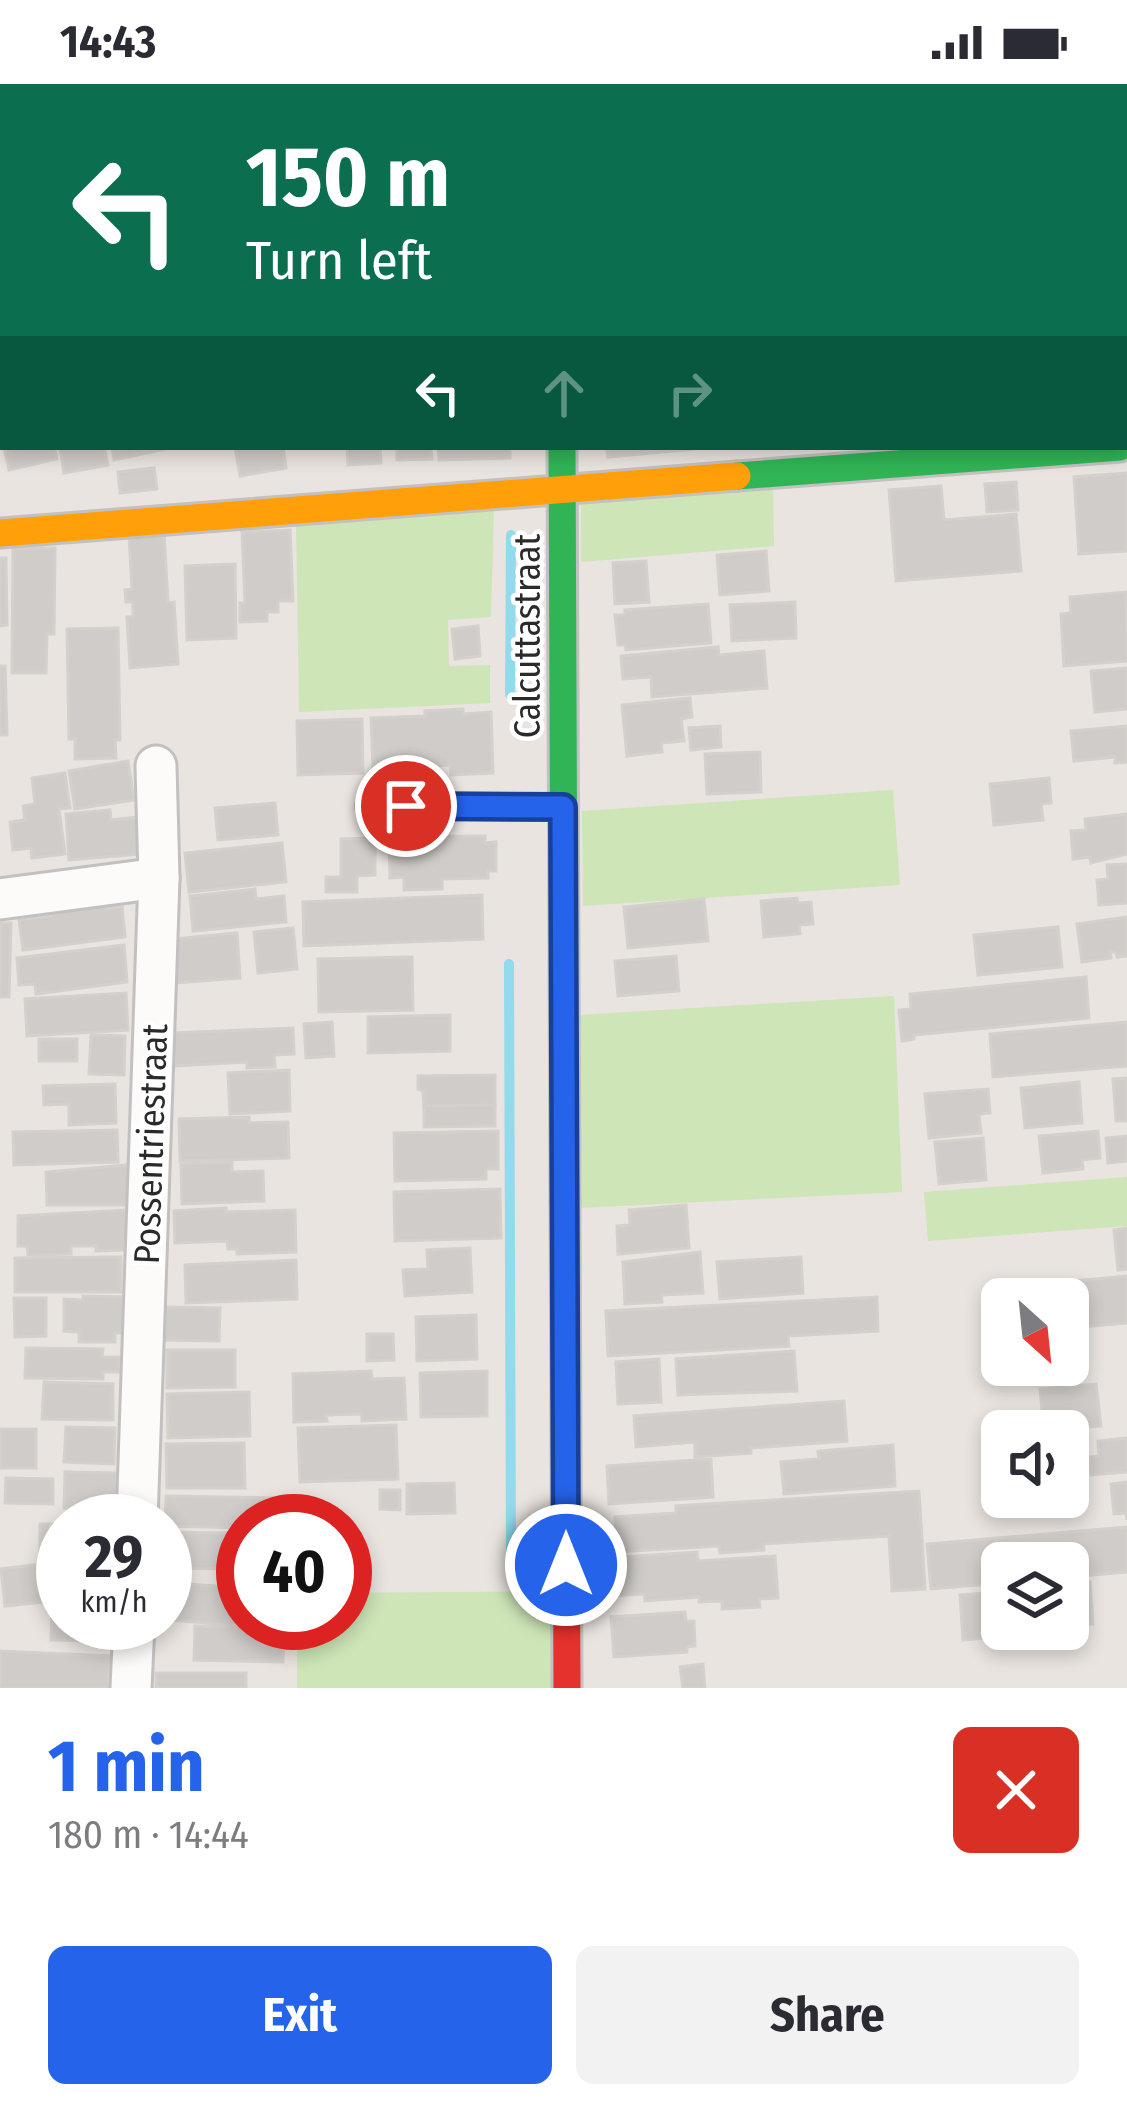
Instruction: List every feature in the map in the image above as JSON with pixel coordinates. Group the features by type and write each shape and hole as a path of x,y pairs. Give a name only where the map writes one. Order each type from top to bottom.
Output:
{"street":[{"name":"Calcuttastraat","path":"562,450 567,1688"},
{"path":"0,533 1086,450"},
{"name":"Possentriestraat","path":"138,1494 159,878 156,766"},
{"path":"0,899 159,878"},
{"path":"131,1688 133,1650"}],"lane":[{"path":"366,806 563,807"}],"green space":[{"path":"773,483 774,546 581,562 581,504"},
{"path":"494,510 491,617 448,620 449,666 490,665 490,703 299,712 296,520"},
{"path":"893,790 900,885 583,906 582,811"},
{"path":"894,996 902,1192 579,1208 577,1015"},
{"path":"1127,1177 1127,1226 928,1241 924,1192"},
{"path":"552,1591 553,1688 297,1688 297,1650 372,1650 372,1593"}],"building":[{"path":"5,450 55,450 57,459 9,470"},
{"path":"60,450 105,450 108,465 64,473"},
{"path":"112,450 161,450 114,460"},
{"path":"236,450 283,450 286,468 240,476"},
{"path":"347,450 380,450 381,463 348,465"},
{"path":"397,450 431,450 432,459 397,460"},
{"path":"438,450 510,450 510,458 439,460"},
{"path":"607,450 683,450 608,457"},
{"path":"154,468 157,489 120,493 118,472"},
{"path":"1127,473 1127,551 1079,554 1074,477"},
{"path":"1016,482 1018,510 987,512 985,484"},
{"path":"941,486 944,520 1016,514 1021,571 896,581 889,490"},
{"path":"290,530 293,601 278,601 278,612 267,612 267,621 240,622 240,603 245,603 242,532"},
{"path":"164,532 178,664 130,668 127,617 133,617 133,602 126,602 125,590 132,589 129,535"},
{"path":"13,548 55,548 54,634 47,634 46,673 12,673"},
{"path":"766,551 769,591 720,595 717,555"},
{"path":"0,558 6,558 7,625 0,626"},
{"path":"646,561 649,602 615,604 613,563"},
{"path":"235,564 236,638 187,640 185,566"},
{"path":"1126,592 1127,661 1064,666 1061,614 1071,613 1070,597"},
{"path":"795,602 796,638 732,641 730,605"},
{"path":"708,604 711,643 626,650 625,645 618,645 615,615 625,615 625,610"},
{"path":"478,626 480,656 455,659 452,629"},
{"path":"118,628 120,740 115,740 116,758 75,759 75,739 69,739 67,629"},
{"path":"718,647 719,655 764,651 767,688 652,697 651,677 623,679 621,656"},
{"path":"0,666 5,666 7,735 0,735"},
{"path":"1127,668 1127,709 1095,712 1091,671"},
{"path":"690,698 692,717 681,719 684,741 661,743 662,752 627,756 622,705"},
{"path":"463,709 463,714 491,712 493,773 451,775 450,765 373,769 371,718"},
{"path":"362,719 363,773 298,775 297,721"},
{"path":"720,726 721,747 691,750 689,728"},
{"path":"1127,726 1127,762 1115,763 1115,757 1074,761 1071,731"},
{"path":"760,752 761,792 707,794 705,754"},
{"path":"128,761 134,800 75,809 69,771"},
{"path":"65,773 70,808 59,809 65,854 32,858 31,848 13,850 10,822 25,820 23,806 35,804 32,778"},
{"path":"1049,778 1051,803 1041,804 1043,820 994,825 990,784"},
{"path":"275,803 278,835 218,840 215,808"},
{"path":"110,810 111,820 139,817 142,854 69,860 66,814"},
{"path":"1127,814 1127,854 1091,863 1090,857 1073,859 1071,831 1086,830 1085,819"},
{"path":"485,836 485,843 496,842 496,871 488,871 488,878 442,879 442,889 404,890 404,877 390,878 389,837"},
{"path":"375,838 375,875 357,876 357,892 326,892 326,877 341,877 341,839"},
{"path":"282,843 286,882 189,892 185,853"},
{"path":"1127,864 1127,903 1099,905 1097,880 1108,879 1107,865"},
{"path":"255,889 256,899 284,896 286,922 193,931 190,896"},
{"path":"482,895 483,939 304,946 303,902"},
{"path":"797,898 798,903 811,902 813,924 799,925 800,934 764,937 761,901"},
{"path":"704,899 708,941 628,948 624,907"},
{"path":"106,903 107,909 122,907 125,937 23,950 19,920 51,916 51,910"},
{"path":"1127,917 1127,956 1110,952 1111,958 1082,962 1077,924"},
{"path":"0,923 11,923 9,997 0,997"},
{"path":"1058,927 1062,967 978,975 974,935"},
{"path":"293,928 297,969 258,973 254,932"},
{"path":"237,933 240,978 176,983 173,939"},
{"path":"124,945 127,982 36,994 35,984 19,985 17,958"},
{"path":"676,956 679,991 618,996 615,961"},
{"path":"412,957 413,1010 319,1012 318,959"},
{"path":"1086,977 1089,1018 914,1035 902,1041 899,1010 911,1009 910,994"},
{"path":"126,993 128,1030 27,1036 25,999"},
{"path":"450,1015 450,1051 368,1053 368,1017"},
{"path":"332,1022 334,1056 306,1058 304,1024"},
{"path":"1127,1022 1127,1066 993,1077 990,1034"},
{"path":"293,1028 294,1054 274,1055 275,1067 247,1068 247,1062 175,1066 174,1033"},
{"path":"91,1035 125,1036 124,1075 89,1074"},
{"path":"39,1039 77,1039 77,1061 39,1061"},
{"path":"289,1070 290,1111 230,1114 228,1073"},
{"path":"495,1075 495,1105 424,1106 423,1091 418,1089 418,1076"},
{"path":"1127,1078 1127,1121 1116,1121 1113,1079"},
{"path":"1079,1082 1082,1123 1025,1128 1021,1088"},
{"path":"115,1084 116,1123 69,1125 69,1104 44,1105 43,1086"},
{"path":"988,1089 990,1113 979,1114 981,1133 929,1138 925,1094"},
{"path":"495,1105 495,1126 424,1127 424,1106"},
{"path":"249,1117 249,1123 288,1122 289,1158 180,1161 179,1119"},
{"path":"117,1130 118,1162 14,1165 13,1132"},
{"path":"498,1131 498,1169 486,1169 486,1179 395,1181 394,1133"},
{"path":"1098,1131 1100,1158 1082,1160 1083,1169 1043,1173 1039,1136"},
{"path":"1127,1136 1127,1161 1108,1163 1106,1138"},
{"path":"983,1138 986,1180 939,1184 935,1142"},
{"path":"232,1162 232,1172 263,1171 264,1201 182,1204 181,1164"},
{"path":"127,1165 128,1205 47,1205 46,1172"},
{"path":"500,1189 501,1238 395,1241 394,1192"},
{"path":"686,1205 689,1248 618,1254 617,1226 630,1225 629,1210"},
{"path":"226,1208 226,1212 295,1210 296,1252 237,1254 237,1249 228,1249 227,1241 175,1243 174,1211"},
{"path":"126,1210 126,1250 71,1246 71,1254 28,1255 27,1246 18,1246 18,1216"},
{"path":"1127,1228 1127,1269 1118,1270 1114,1230"},
{"path":"470,1248 472,1292 405,1296 403,1270 428,1269 427,1250"},
{"path":"700,1252 703,1293 661,1295 662,1302 625,1304 623,1262"},
{"path":"121,1257 121,1292 15,1292 15,1258"},
{"path":"801,1257 803,1293 720,1299 717,1262"},
{"path":"296,1260 297,1299 186,1303 185,1265"},
{"path":"1127,1276 1127,1323 1089,1326 1089,1280"},
{"path":"83,1296 124,1297 123,1333 115,1333 115,1342 79,1342 79,1332 64,1331 64,1299 83,1300"},
{"path":"877,1297 878,1331 788,1336 789,1346 608,1356 606,1311"},
{"path":"14,1298 46,1298 46,1336 15,1337"},
{"path":"164,1307 220,1308 219,1341 163,1340"},
{"path":"476,1315 477,1359 417,1361 416,1317"},
{"path":"367,1334 393,1334 394,1360 367,1361"},
{"path":"26,1348 103,1349 102,1357 120,1357 119,1372 103,1372 103,1379 25,1378"},
{"path":"167,1350 235,1350 235,1387 167,1388"},
{"path":"794,1351 797,1391 678,1395 676,1359"},
{"path":"659,1359 661,1402 618,1404 616,1362"},
{"path":"371,1371 372,1379 404,1378 406,1419 362,1421 362,1414 294,1422 293,1374"},
{"path":"487,1371 487,1416 421,1417 420,1373"},
{"path":"44,1382 113,1384 113,1420 42,1419"},
{"path":"1096,1384 1101,1426 1089,1427 1089,1410 1042,1410 1040,1389"},
{"path":"249,1392 250,1436 168,1438 167,1394"},
{"path":"844,1401 847,1441 695,1457 695,1442 636,1447 634,1416"},
{"path":"396,1425 398,1479 300,1482 298,1428"},
{"path":"66,1427 115,1428 114,1464 64,1462"},
{"path":"0,1429 36,1429 36,1468 0,1468"},
{"path":"1127,1438 1127,1472 1091,1475 1089,1457 1099,1456 1098,1441"},
{"path":"244,1443 245,1488 167,1488 166,1444"},
{"path":"893,1445 895,1486 784,1494 781,1462 819,1459 818,1451"},
{"path":"711,1459 713,1497 609,1504 607,1466"},
{"path":"65,1472 117,1473 116,1494 64,1494"},
{"path":"6,1478 53,1479 53,1494 36,1494 36,1504 5,1503"},
{"path":"1127,1482 1127,1520 1126,1513 1114,1514 1111,1484"},
{"path":"454,1483 455,1513 407,1514 407,1484"},
{"path":"380,1490 400,1490 400,1510 380,1509"},
{"path":"919,1491 925,1589 892,1591 889,1536 763,1544 764,1550 720,1553 719,1546 616,1552 615,1517 676,1513 676,1506"},
{"path":"192,1496 216,1497 216,1527 192,1527"},
{"path":"1127,1527 1127,1572 1089,1575 1089,1542 981,1542 981,1585 931,1589 927,1544"},
{"path":"192,1532 216,1533 216,1569 192,1568"},
{"path":"697,1552 698,1561 775,1556 778,1598 759,1599 760,1607 722,1609 722,1601 699,1602 699,1597 645,1601 644,1594 609,1596 607,1558"},
{"path":"36,1565 36,1603 5,1606 1,1569"},
{"path":"1089,1582 1093,1624 1089,1624"},
{"path":"192,1584 216,1586 216,1624 192,1622"},
{"path":"981,1594 981,1638 963,1640 960,1595"},
{"path":"685,1612 686,1621 694,1621 695,1646 687,1647 687,1652 614,1657 611,1617"},
{"path":"195,1626 216,1626 216,1650 283,1650 283,1662 194,1660"},
{"path":"0,1651 110,1656 108,1688 0,1688"},
{"path":"703,1664 705,1688 683,1688 680,1667"},
{"path":"156,1673 246,1673 246,1688 156,1688"}],"waterway":[{"path":"510,694 511,535"},
{"path":"509,964 511,1566"}],"traffic: fast":[{"path":"562,450 565,1202"},
{"path":"737,476 1080,450"}],"traffic: slow":[{"path":"0,533 737,476"}],"traffic: jam":[{"path":"565,1202 567,1688"}],"route":[{"path":"406,806 563,807 566,1565"}]}
